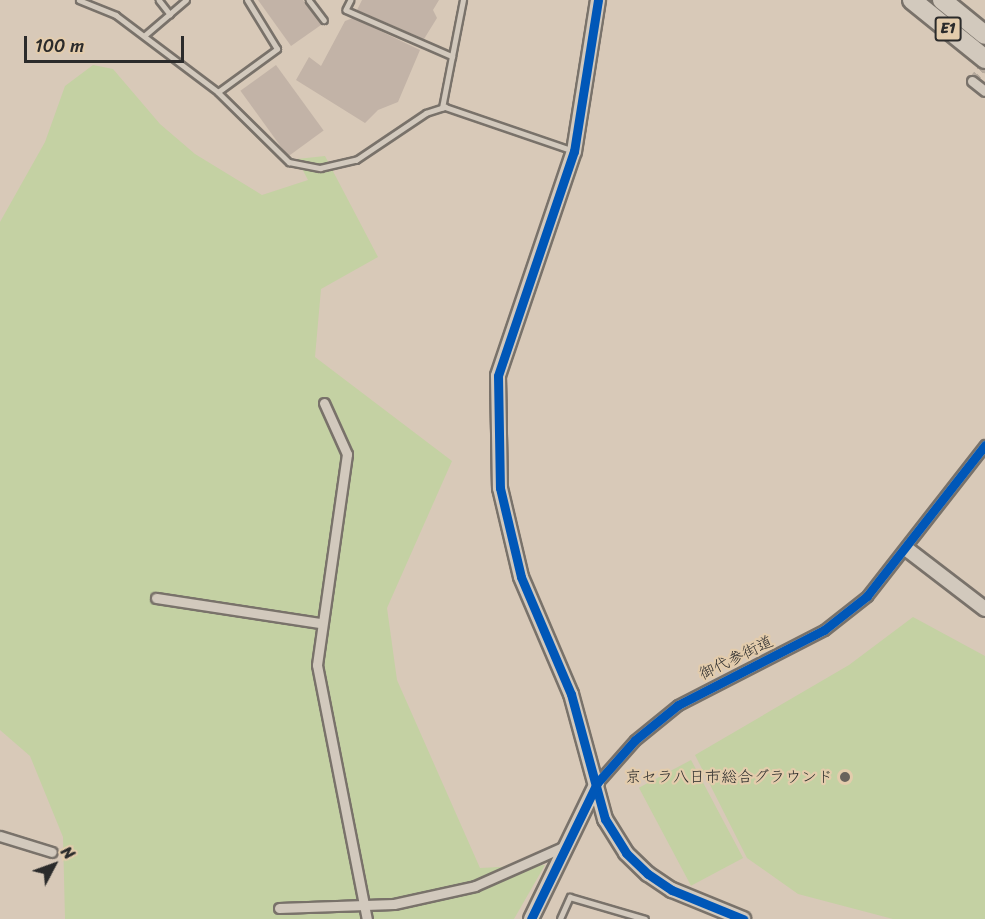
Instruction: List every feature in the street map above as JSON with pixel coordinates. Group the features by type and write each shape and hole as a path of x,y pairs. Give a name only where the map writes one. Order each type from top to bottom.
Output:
{"highway":[{"name":"E1","path":"912,0 985,59"},
{"name":"E1","path":"942,0 985,35"}],"street":[{"path":"598,0 574,151 498,376 495,413 500,488 521,577 571,694 597,783 604,819 626,853 672,890 722,916 743,919"},
{"path":"972,81 985,91"},
{"path":"324,403 347,454 320,623 317,665 367,919"},
{"name":"御代参街道","path":"531,919 563,847 597,783 635,740 678,705 824,630 867,596 908,550 985,446"},
{"path":"908,550 985,609"},
{"path":"156,598 320,623"},
{"path":"0,836 52,852"},
{"path":"279,908 365,908 475,886 563,847"}],"lane":[{"path":"80,0 116,15 218,92 289,162 320,168 356,160 442,108 463,0"},
{"path":"159,0 170,14"},
{"path":"144,36 186,0"},
{"path":"218,92 277,49 247,0"},
{"path":"309,0 324,20"},
{"path":"351,0 346,10 452,56"},
{"path":"442,108 574,151"},
{"path":"560,919 570,897 645,919"}],"green space":[{"path":"93,65 113,69 160,124 195,154 262,195 308,180 297,159 325,156 378,257 321,289 315,357 452,461 387,608 397,680 480,868 545,865 514,919 65,919 63,837 30,756 0,730 0,222 45,142 65,86"},
{"name":"京セラ八日市総合グラウンド","path":"913,617 985,656 985,919 893,919 798,894 747,858 695,755 849,665"},
{"path":"691,760 743,858 691,886 639,788"}],"building":[{"path":"258,0 303,0 321,25 291,46"},
{"path":"362,0 439,0 433,10 437,18 424,39 357,10"},
{"path":"353,18 420,50 398,102 378,110 365,123 296,80 309,57 321,66 345,21"},
{"path":"276,65 324,131 288,156 240,91"}],"tunnel":[{"path":"972,81 985,65"}],"cycle path":[{"path":"598,0 574,151 498,376 500,488 521,577 571,694 605,819 626,853 648,874 672,890 743,919"},
{"path":"531,919 597,783 635,740 678,705 824,630 867,596 985,445"}],"place":[{"name":"京セラ八日市総合グラウンド","path":"845,777"}]}
